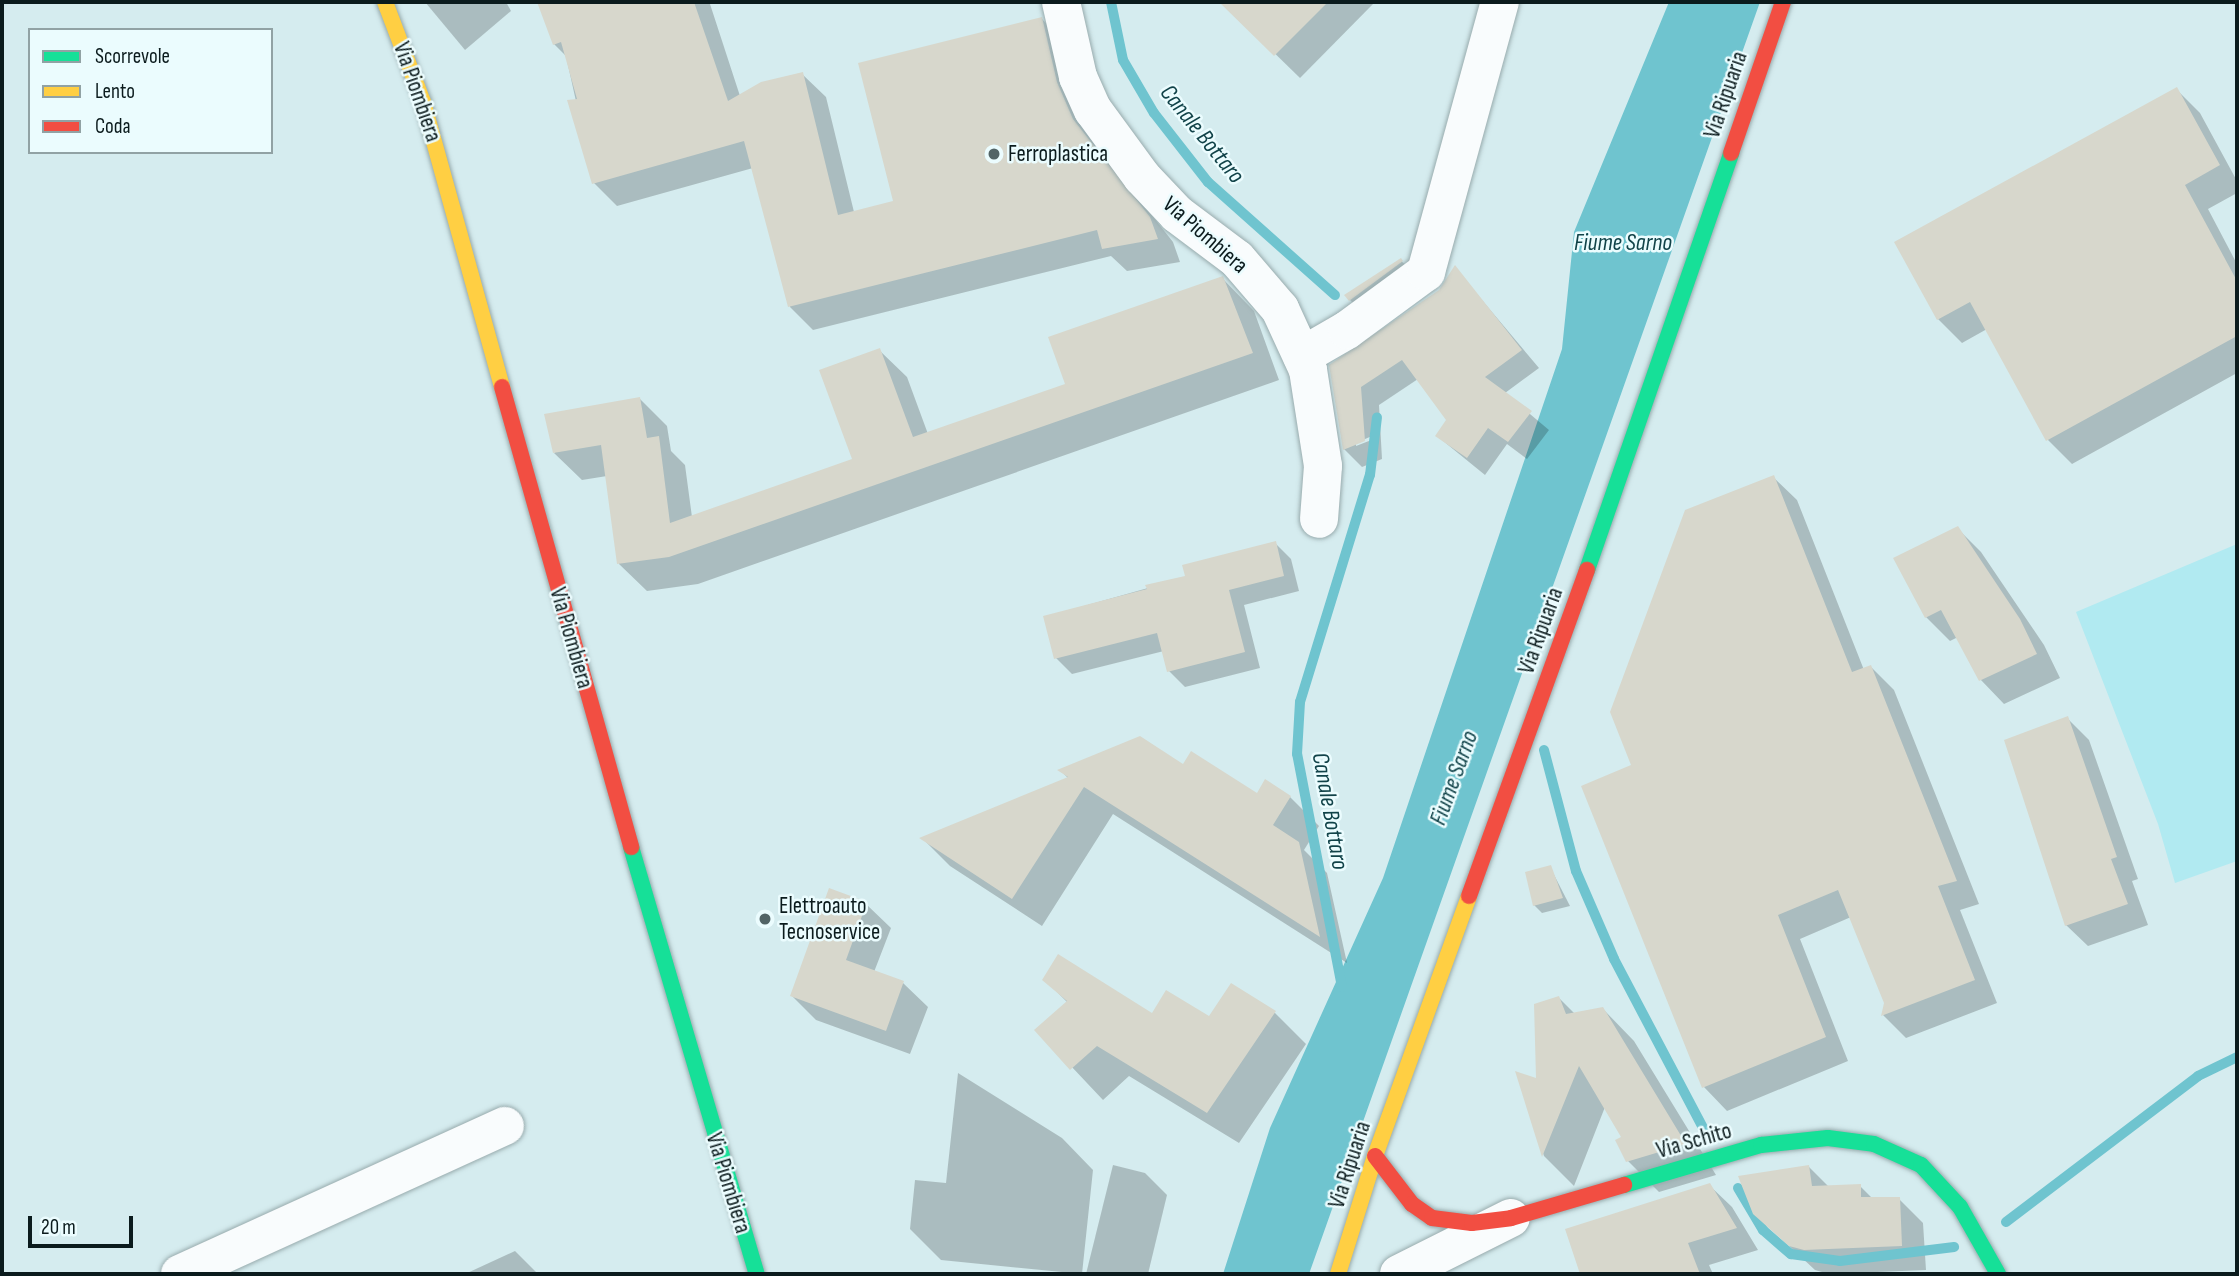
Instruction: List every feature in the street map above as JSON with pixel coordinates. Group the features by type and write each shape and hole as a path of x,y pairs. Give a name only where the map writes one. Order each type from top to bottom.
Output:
{"street":[{"name":"Via Piombiera","path":"385,2 423,102 577,660 732,1200 757,1274"},
{"name":"Via Piombiera","path":"1061,2 1078,77 1093,110 1142,177 1177,214 1237,259 1272,299 1302,356 1308,370 1324,466 1320,519"},
{"path":"1302,356 1347,330 1426,272 1500,2"},
{"name":"Via Ripuaria","path":"1338,1274 1375,1156 1567,626 1783,2"},
{"path":"180,1274 505,1126"},
{"name":"Via Schito","path":"1375,1156 1412,1204 1432,1218 1472,1223 1511,1219 1761,1144 1828,1138 1874,1144 1921,1165 1960,1207 1998,1274"},
{"path":"1399,1274 1511,1219"}],"shaded area":[{"path":"2237,544 2237,861 2175,883 2158,824 2076,612"}],"water":[{"name":"Fiume Sarno","path":"1669,2 1760,2 1309,1274 1223,1274 1270,1128 1383,878 1562,349 1574,232"}],"building":[{"name":"Ferroplastica","path":"537,2 694,2 728,101 761,82 803,72 838,215 893,201 858,63 1042,17 1057,82 1073,119 1150,217 1158,239 1102,249 1097,230 788,307 744,141 592,184 567,100 577,99 561,42 553,45"},
{"path":"1219,2 1328,2 1274,56"},
{"path":"2177,87 2220,165 2185,185 2237,281 2237,336 2046,441 1970,302 1937,320 1894,242"},
{"path":"1401,258 1403,261 1349,301 1344,295"},
{"path":"1455,265 1522,350 1485,377 1532,411 1508,442 1488,428 1467,458 1435,436 1446,420 1402,360 1361,387 1365,441 1343,450 1329,365 1439,290"},
{"path":"1223,276 1253,353 669,557 617,564 601,445 553,453 544,414 640,397 647,438 659,436 670,523 852,459 819,370 880,348 913,437 1065,384 1048,337"},
{"path":"1774,475 1852,672 1871,665 1957,881 1938,886 1975,980 1881,1016 1884,1003 1838,890 1778,915 1826,1037 1702,1088 1581,786 1631,765 1610,712 1685,510"},
{"path":"1958,526 2020,619 2037,654 1979,681 1941,610 1925,618 1893,558"},
{"path":"1276,541 1284,576 1229,590 1245,652 1167,672 1157,633 1054,659 1043,616 1147,589 1145,585 1185,576 1182,565"},
{"path":"2068,716 2117,857 2111,859 2128,904 2065,926 2004,740"},
{"path":"1140,736 1183,764 1191,751 1257,793 1265,779 1291,796 1273,825 1299,842 1320,937 1084,787 1012,899 919,838 1068,777 1057,770"},
{"path":"1551,865 1563,898 1533,906 1525,872"},
{"path":"829,888 867,902 846,960 904,981 886,1031 790,996"},
{"path":"1058,954 1152,1013 1166,990 1209,1016 1231,983 1276,1011 1207,1113 1097,1046 1070,1070 1034,1030 1067,1001 1042,980"},
{"path":"1559,996 1566,1014 1603,1007 1686,1144 1626,1162 1615,1140 1621,1137 1579,1066 1542,1157 1515,1071 1536,1078 1534,1004"},
{"path":"1809,1165 1812,1186 1861,1184 1861,1197 1900,1197 1902,1246 1804,1250 1789,1246 1753,1214 1738,1176"},
{"path":"1710,1183 1737,1228 1688,1243 1700,1274 1580,1274 1565,1229"}],"waterway":[{"name":"Canale Bottaro","path":"1111,2 1123,60 1154,113 1208,182 1335,295"},
{"name":"Canale Bottaro","path":"1342,987 1297,754 1300,702 1370,475 1377,417"},
{"path":"1544,750 1576,871 1614,959 1709,1139"},
{"path":"2006,1222 2198,1076 2237,1057"},
{"path":"1738,1188 1763,1230 1791,1254 1840,1261 1954,1247"}],"traffic: fast":[{"path":"1587,570 1731,153"},
{"path":"631,847 757,1274"},
{"path":"1624,1185 1761,1145 1828,1138 1874,1144 1921,1165 1960,1207 1998,1274"}],"traffic: slow":[{"path":"385,2 423,102 502,387"},
{"path":"1338,1274 1375,1156 1469,896"}],"traffic: jam":[{"path":"1731,153 1783,2"},
{"path":"502,387 631,847"},
{"path":"1469,896 1587,570"},
{"path":"1375,1156 1412,1204 1432,1218 1472,1223 1511,1218 1624,1185"}],"place":[{"name":"Ferroplastica","path":"994,154"},
{"name":"Elettroauto Tecnoservice","path":"765,919"}]}
